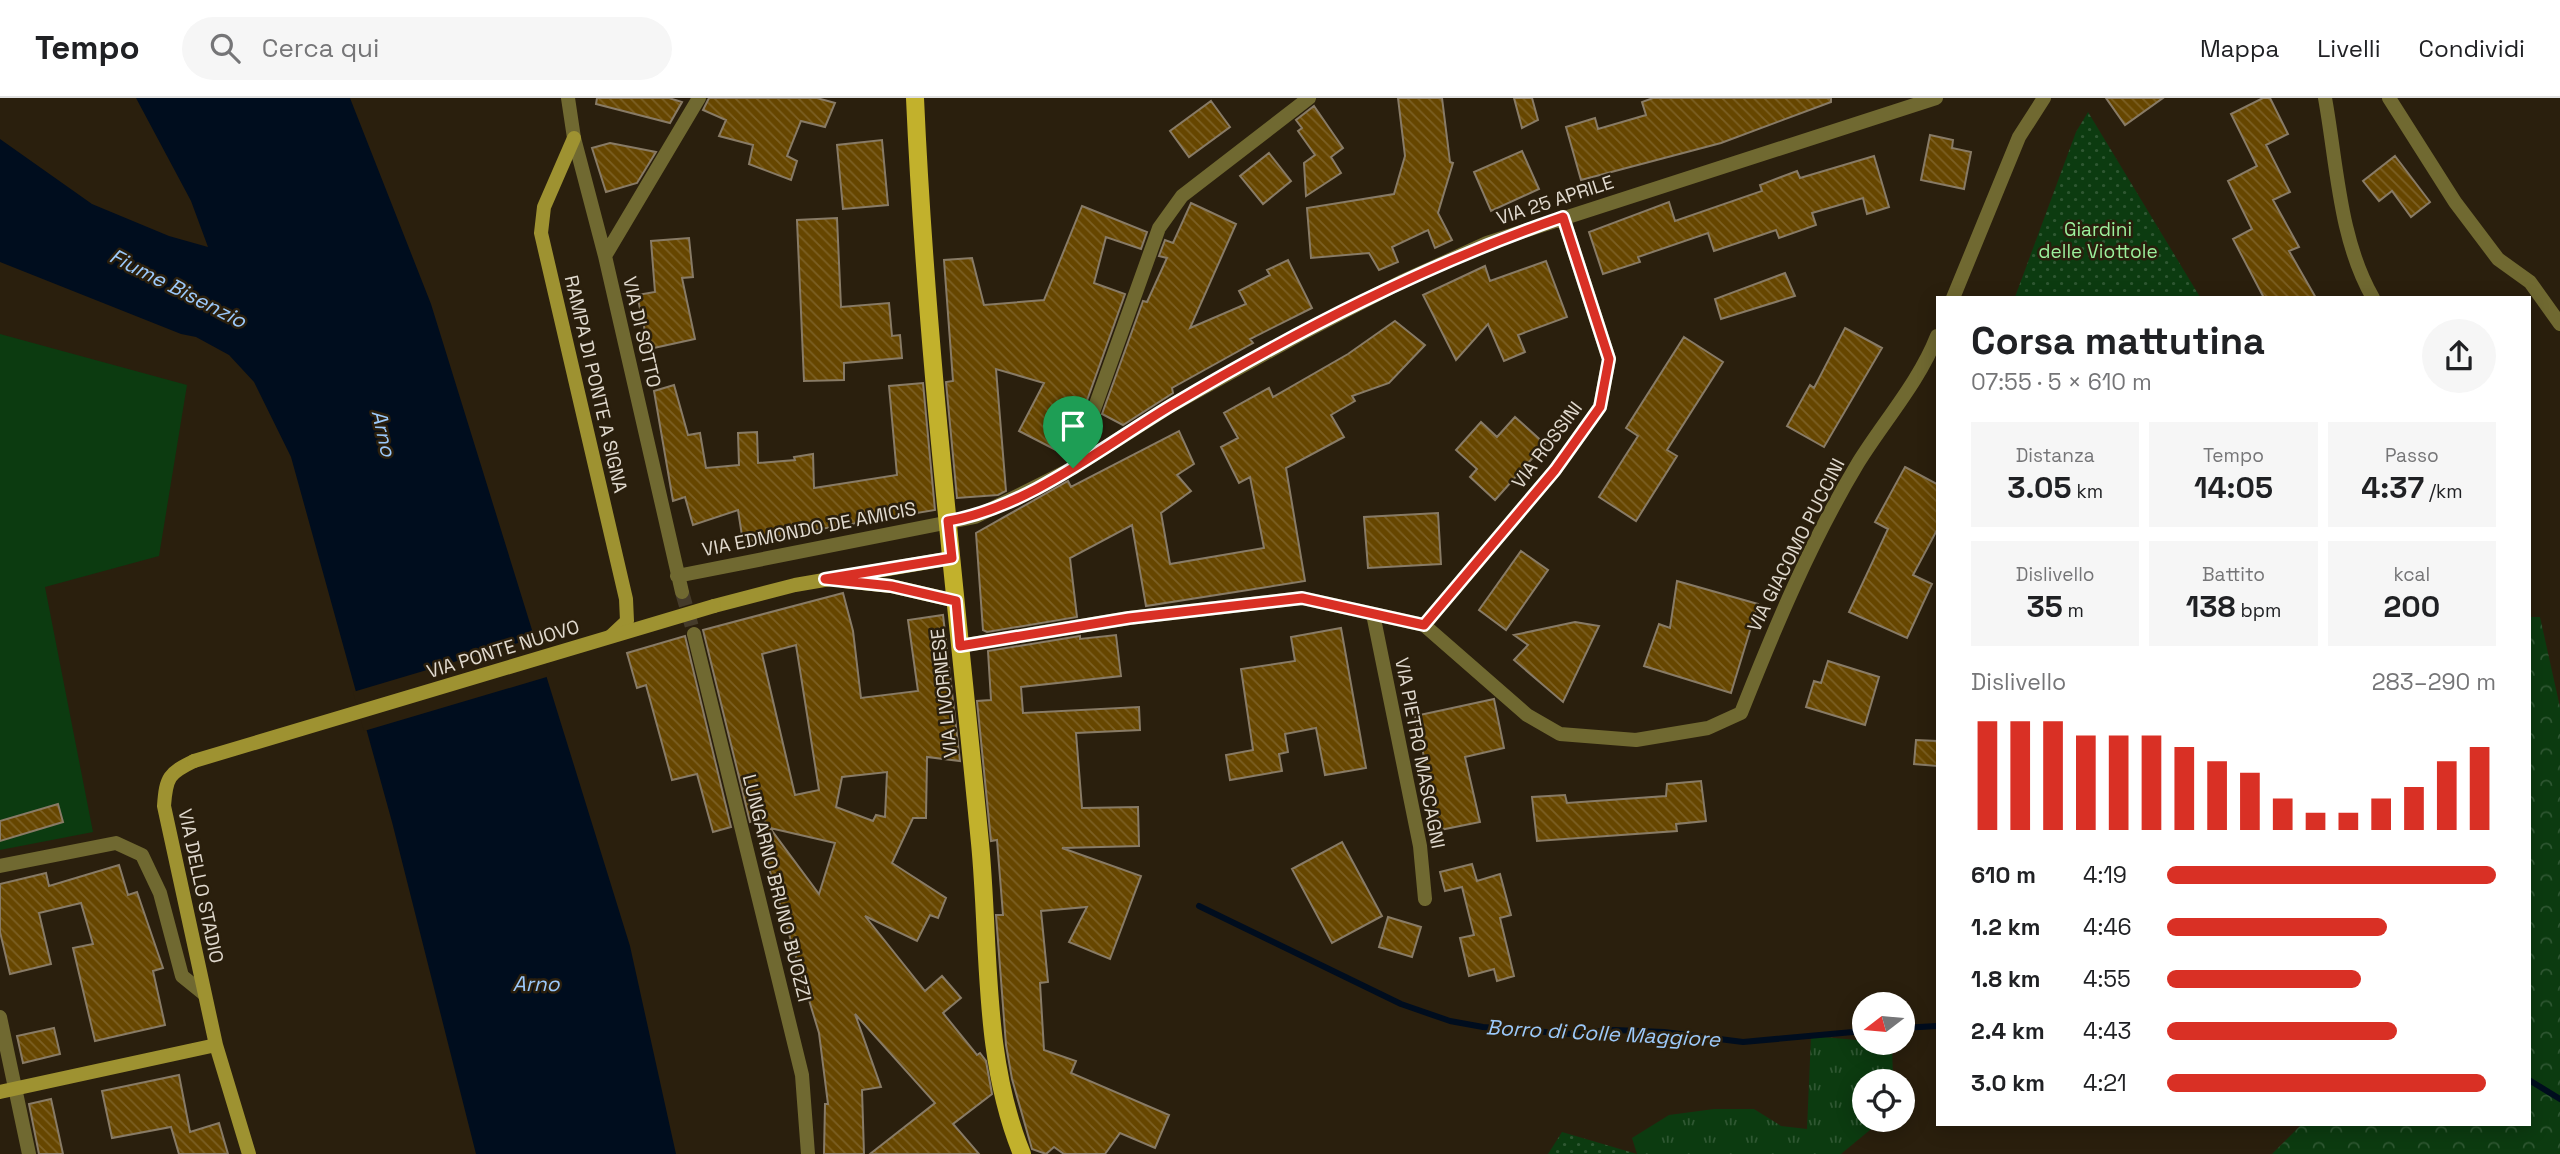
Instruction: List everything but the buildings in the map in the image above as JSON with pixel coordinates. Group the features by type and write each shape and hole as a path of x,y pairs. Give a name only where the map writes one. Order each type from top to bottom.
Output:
{"main road":[{"name":"VIA LIVORNESE","path":"915,98 921,242 981,846 996,1065 1017,1149"},
{"name":"RAMPA DI PONTE A SIGNA","path":"574,138 547,198 541,233 626,599 627,621 611,636"},
{"name":"VIA PONTE NUOVO","path":"194,761 714,606 825,579 952,558"},
{"name":"VIA PONTE NUOVO","path":"825,579 891,586 956,601"},
{"name":"VIA DELLO STADIO","path":"194,761 173,771 165,786 164,806 216,1045 249,1154"},
{"path":"7,1091 216,1045"}],"street":[{"name":"VIA DI SOTTO","path":"568,98 574,138 605,256 677,576"},
{"path":"605,256 699,98"},
{"path":"1073,468 1159,228 1182,196 1309,98"},
{"name":"VIA 25 APRILE","path":"948,521 975,517 1073,468 1172,405 1401,282 1487,243 1936,98"},
{"path":"2325,98 2341,200 2353,248 2372,296"},
{"path":"2389,98 2455,202 2490,249 2498,259 2530,282 2560,324"},
{"path":"1954,296 2019,136 2039,102"},
{"name":"VIA ROSSINI","path":"1424,625 1555,470 1600,407 1609,359 1563,217"},
{"name":"VIA GIACOMO PUCCINI","path":"960,646 1129,618 1302,598 1424,625 1527,715 1560,734 1636,740 1708,728 1741,713 1780,614 1858,464 1924,364 1936,338"},
{"name":"VIA EDMONDO DE AMICIS","path":"677,576 948,521"},
{"path":"677,576 682,592"},
{"name":"VIA PIETRO MASCAGNI","path":"1373,614 1420,846 1425,899"},
{"name":"LUNGARNO BRUNO BUOZZI","path":"694,634 802,1074 808,1154"},
{"name":"VIA DELLO STADIO","path":"0,866 116,844 142,855 160,893 182,976 204,993"},
{"path":"0,1017 7,1091 29,1154"}],"green space":[{"name":"Giardini delle Viottole","path":"2088,112 2199,296 2015,296 2076,132"},
{"path":"0,334 187,385 159,556 45,587 93,832 0,850"},
{"path":"2531,617 2540,617 2560,707 2560,1154 2272,1154 2300,1126 2531,1126"},
{"path":"1811,1036 1852,1040 1852,1055 1892,1055 1893,1069 1852,1069 1852,1132 1868,1132 1841,1154 1637,1154 1632,1138 1669,1115 1714,1109 1754,1109 1781,1126 1807,1129"},
{"path":"1562,1132 1637,1154 1548,1154"}],"water":[{"name":"Arno","path":"136,98 350,98 431,304 630,946 676,1154 476,1154 392,822 291,457 254,382 229,355 196,337 181,334 0,262 0,139 92,204 169,236 208,247 191,201"}],"pier":[{"path":"538,637 550,676 364,731 353,692"}],"waterway":[{"name":"Borro di Colle Maggiore","path":"1199,906 1401,1004 1450,1021 1483,1027 1570,1034 1614,1030 1664,1032 1743,1042 1852,1032"},
{"name":"Borro di Colle Maggiore","path":"1915,1027 1936,1026"},
{"name":"Borro di Colle Maggiore","path":"2531,1081 2560,1099"}],"tunnel":[{"path":"682,592 694,634"}],"route":[{"path":"1563,217 1609,359 1600,407 1555,470 1424,625 1302,598 1129,618 960,646 956,601 891,586 825,579 952,558 948,521 975,517 1073,468 1172,405 1401,282 1487,243 1563,217"}],"water label":[{"name":"Fiume Bisenzio","path":"178,288"}]}
